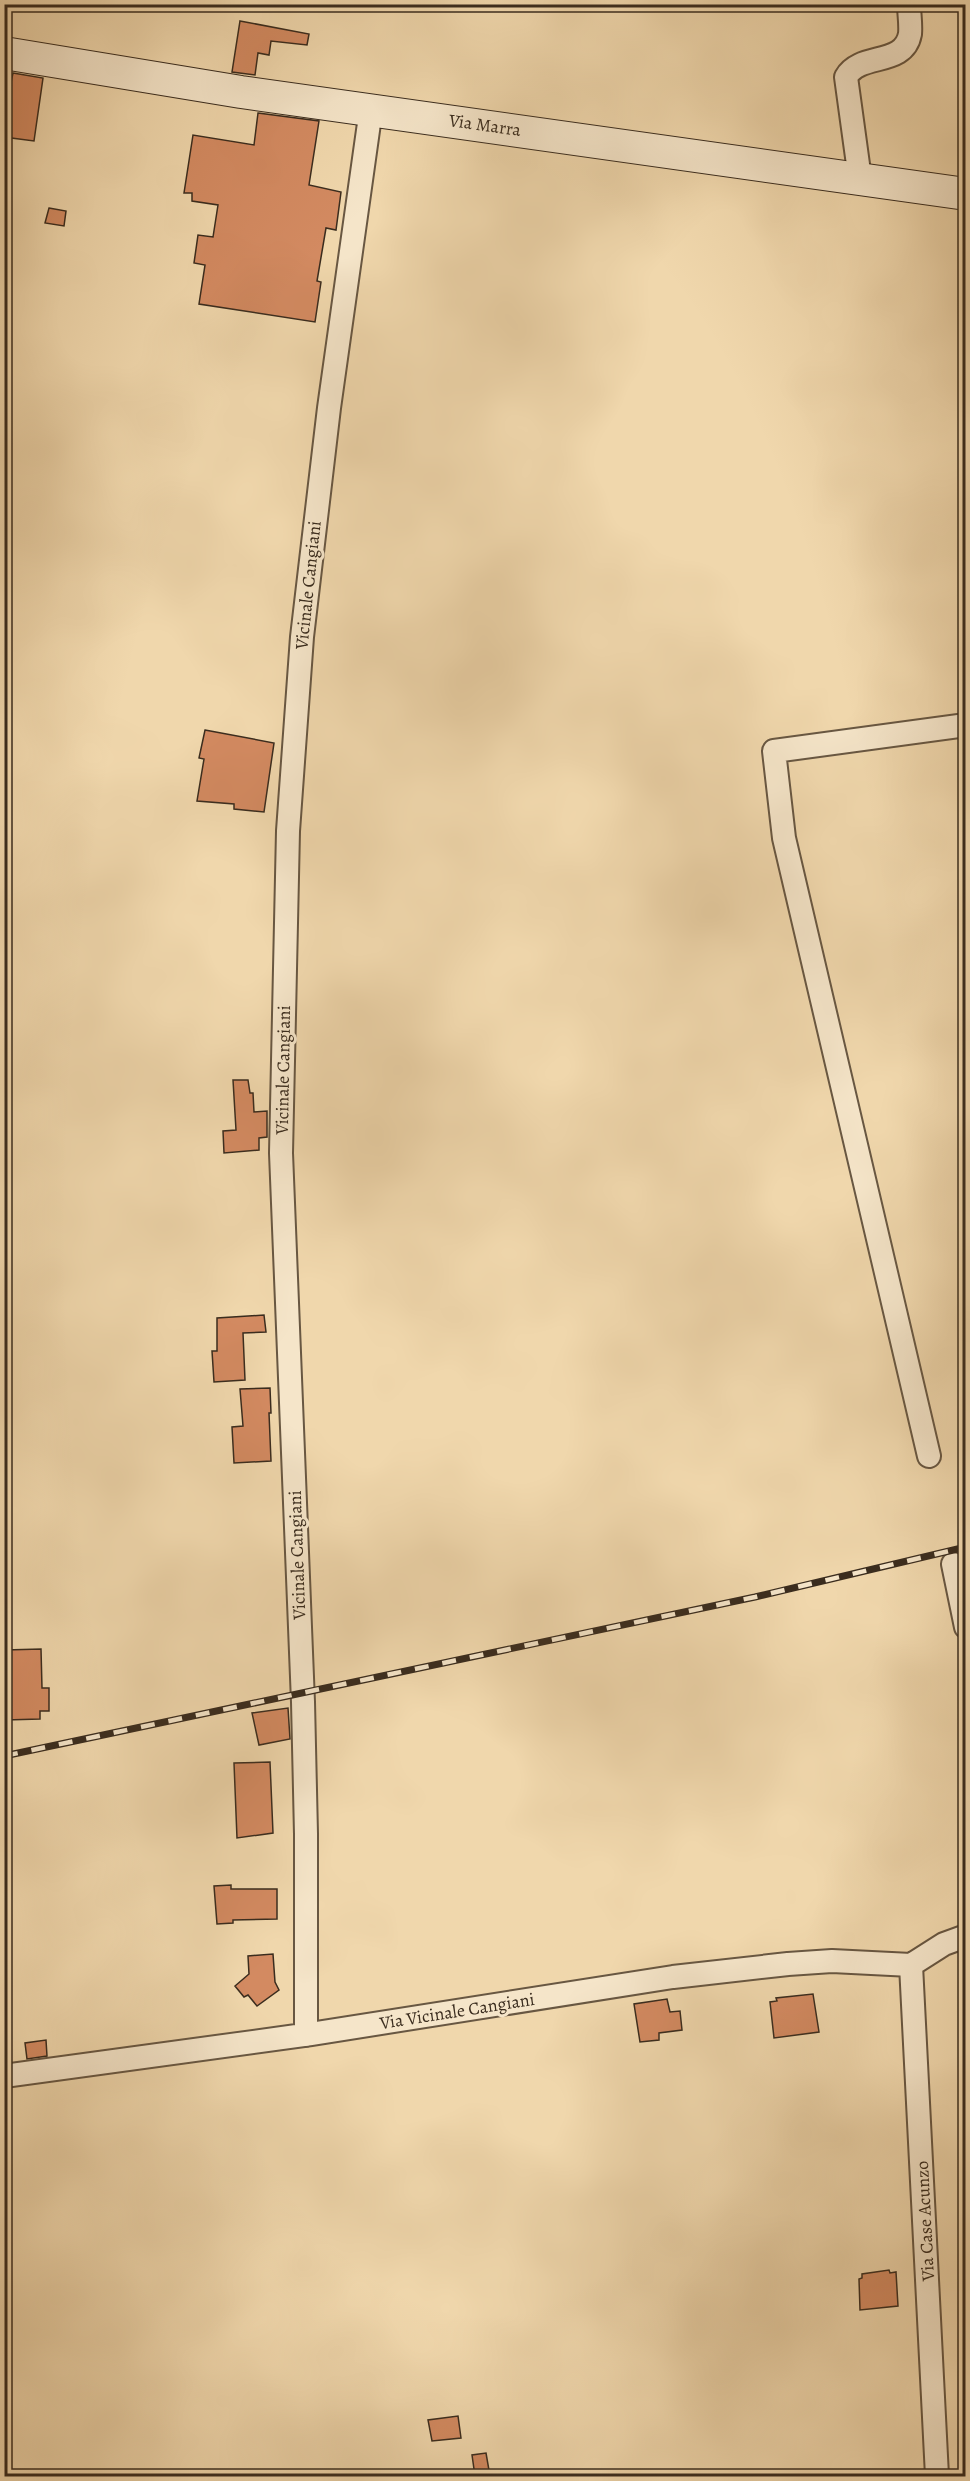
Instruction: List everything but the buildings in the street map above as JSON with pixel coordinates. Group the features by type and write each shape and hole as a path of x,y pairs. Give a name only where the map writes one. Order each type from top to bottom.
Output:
{"main road":[{"name":"Via Marra","path":"4,53 241,92 966,194"}],"street":[{"path":"860,179 846,77 855,66 894,55 901,50 910,32 909,4"},
{"name":"Vicinale Cangiani","path":"306,2035 306,1834 303,1702 281,1153 288,831 302,636 329,408 370,109"},
{"path":"929,1456 784,838 774,751 966,725"},
{"path":"953,1564 966,1628"},
{"path":"911,1965 944,1944 966,1936"},
{"name":"Via Vicinale Cangiani","path":"4,2076 306,2035 673,1977 832,1961 911,1965"},
{"name":"Via Case Acunzo","path":"911,1965 937,2476"}],"railway":[{"path":"4,1756 755,1597 966,1547"}]}
